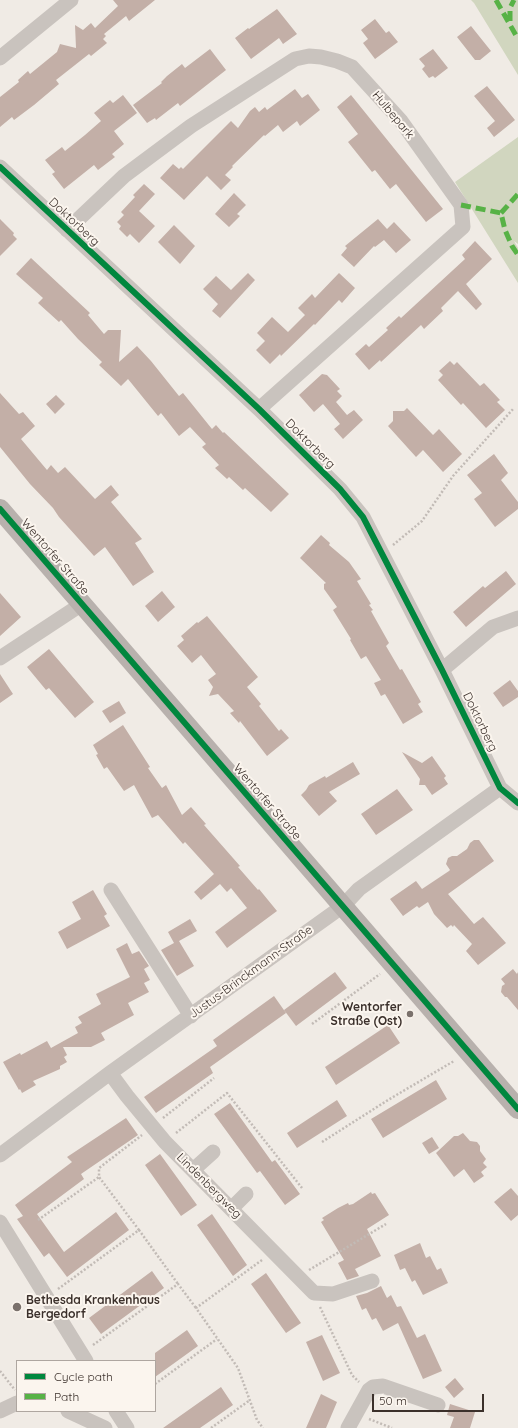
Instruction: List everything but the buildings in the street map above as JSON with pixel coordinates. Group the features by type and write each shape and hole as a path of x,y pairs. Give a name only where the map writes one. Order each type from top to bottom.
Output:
{"main road":[{"name":"Wentorfer Straße","path":"0,509 518,1109"}],"street":[{"path":"0,58 70,0"},
{"name":"Hulbepark","path":"67,230 124,176 191,126 295,59 309,56 321,57 352,67 401,121 461,205 463,227 259,409"},
{"name":"Doktorberg","path":"0,167 259,409 340,489 363,517 442,670 500,788 518,803"},
{"path":"0,658 82,604"},
{"path":"442,670 493,627 514,618 518,618"},
{"name":"Justus-Brinckmann-Straße","path":"0,1155 110,1073 343,906 360,889 500,788"},
{"path":"111,890 190,1016"},
{"name":"Lindenbergweg","path":"110,1073 165,1142 314,1293"},
{"path":"193,1170 213,1152"},
{"path":"231,1209 246,1194"},
{"path":"0,1222 84,1357"},
{"path":"314,1293 333,1294 372,1281"},
{"path":"348,1428 369,1390 377,1386 384,1386 438,1405"},
{"path":"0,1411 16,1403"},
{"path":"70,1412 105,1428"},
{"path":"109,1428 122,1420"}],"path":[{"path":"382,554 422,521 453,476 514,408"},
{"path":"312,1024 393,964"},
{"path":"322,1142 388,1100 469,1052"},
{"path":"214,1078 99,1168 99,1177 196,1308 238,1368 257,1420 263,1428"},
{"path":"165,1142 227,1092 302,1188"},
{"path":"38,1220 99,1177"},
{"path":"298,1277 386,1224"},
{"path":"46,1297 139,1230"},
{"path":"196,1308 273,1251"},
{"path":"84,1357 178,1284"},
{"path":"314,1293 352,1375 369,1390"},
{"path":"156,1383 217,1339"},
{"path":"0,1371 16,1391"},
{"path":"211,1428 250,1400"},
{"path":"356,1413 392,1428"}],"green space":[{"path":"471,0 518,0 518,75 474,3"},
{"path":"518,137 518,244 514,241 518,248 518,283 455,182"}],"marked path":[{"path":"496,0 518,39"},
{"path":"510,21 510,8 514,0"},
{"path":"501,213 518,194"},
{"path":"461,205 501,213 505,230 518,255"}],"cycle path":[{"path":"0,167 259,409 340,489 363,517 442,670 500,788 518,803"},
{"path":"0,509 518,1109"}],"place":[{"name":"Wentorfer Straße (Ost)","path":"410,1014"},
{"name":"Bethesda Krankenhaus Bergedorf","path":"17,1307"}]}
